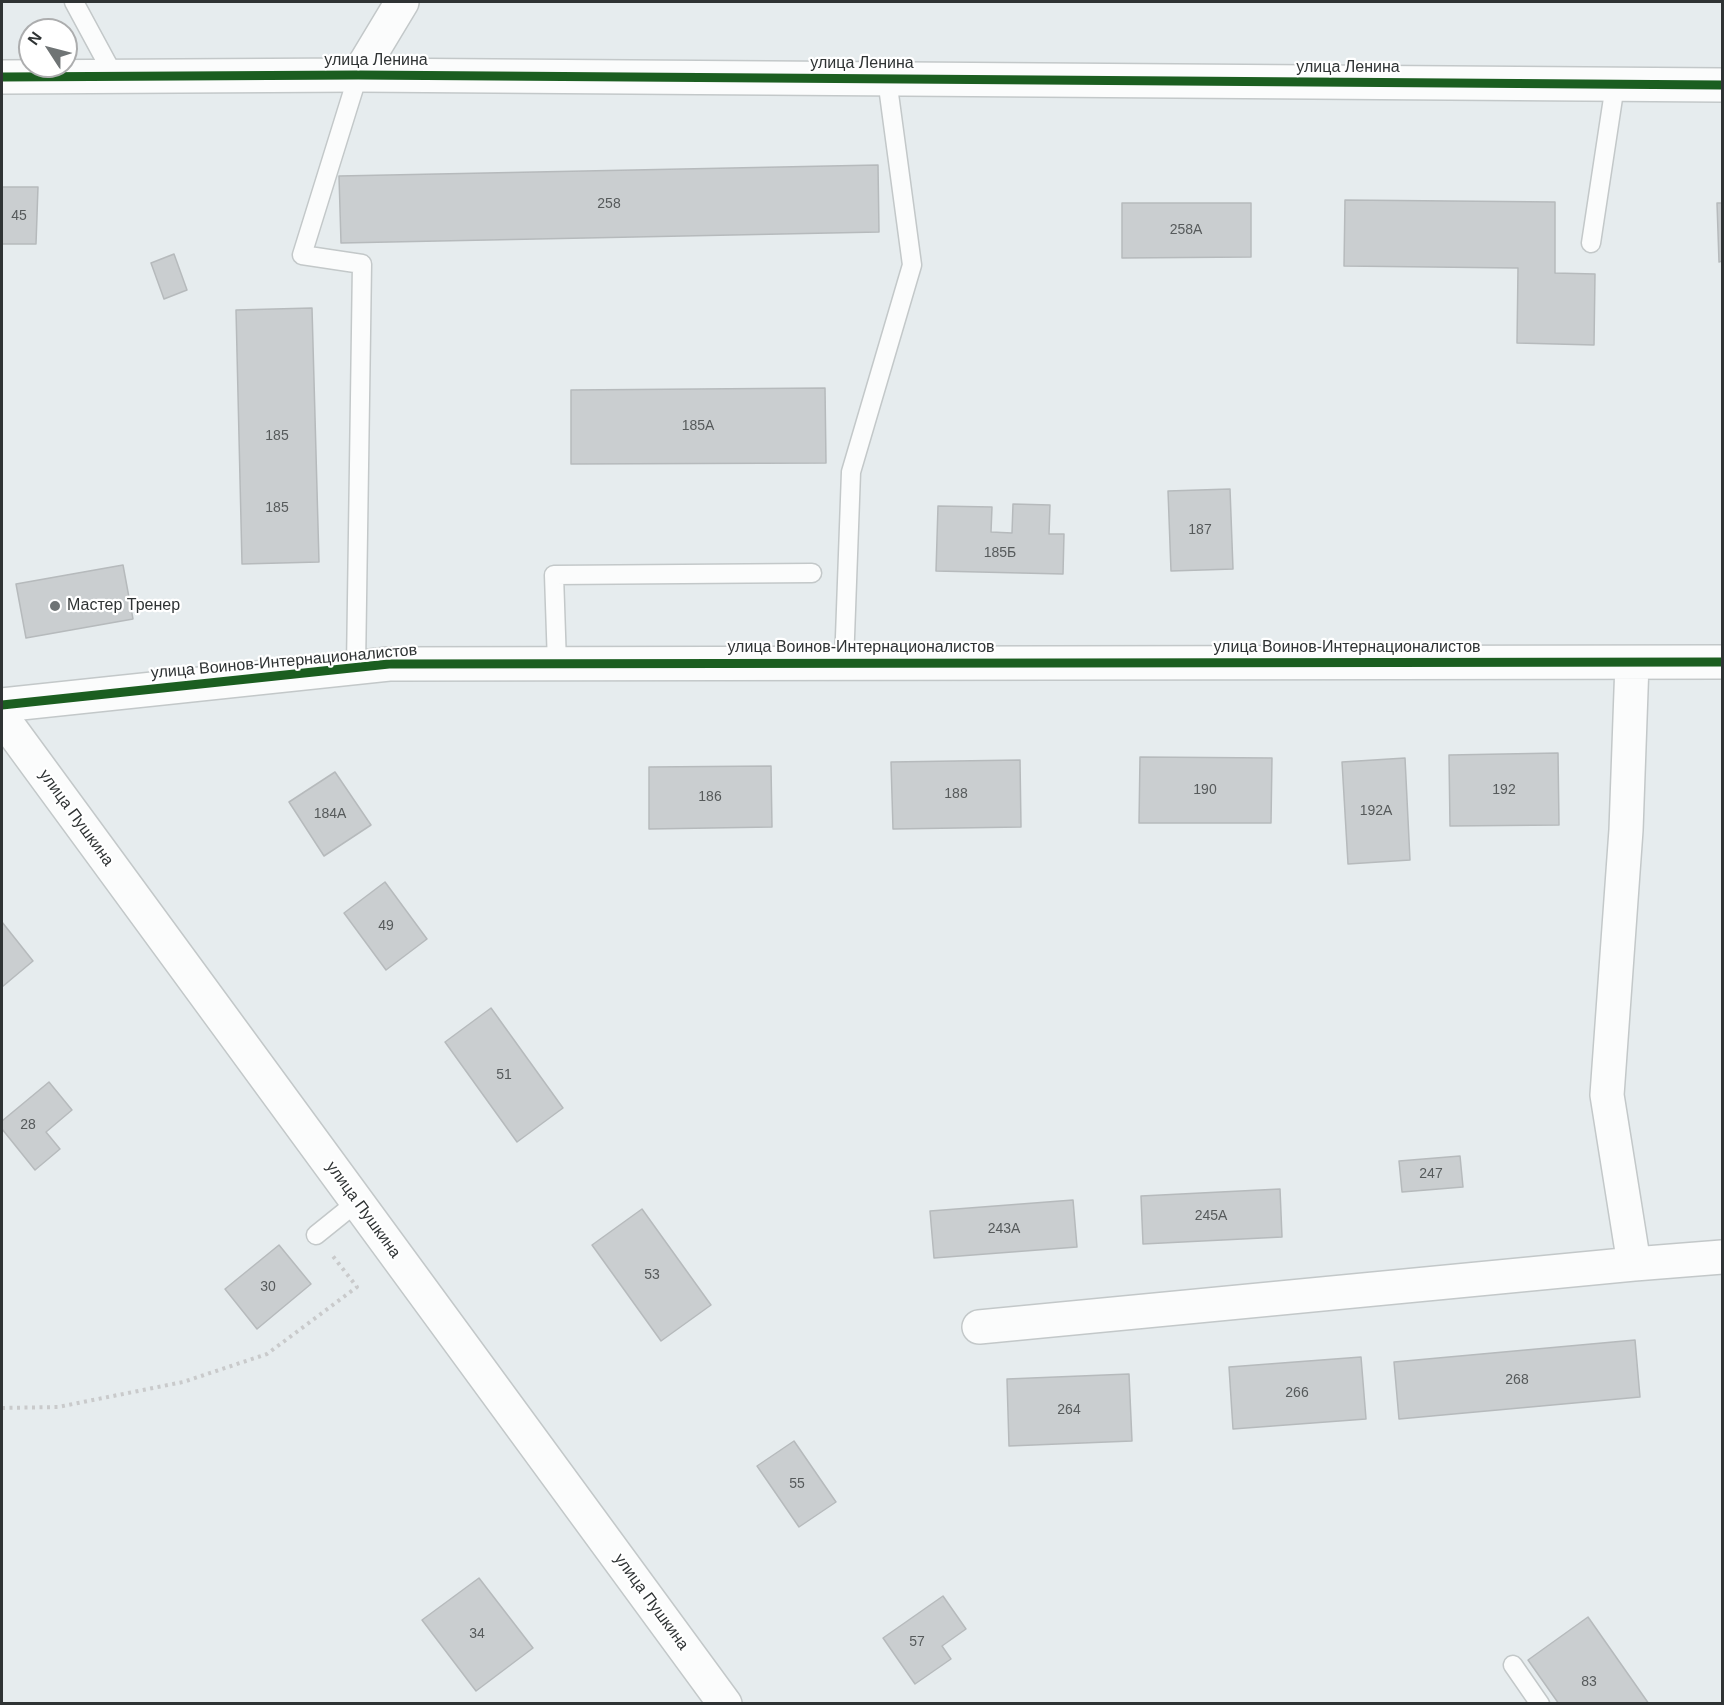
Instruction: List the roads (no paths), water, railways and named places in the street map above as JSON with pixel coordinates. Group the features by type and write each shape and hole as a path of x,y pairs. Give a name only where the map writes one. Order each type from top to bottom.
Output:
{"street":[{"path":"358,75 402,2"},
{"name":"улица Ленина","path":"2,77 358,75 1722,85"},
{"name":"улица Воинов-Интернационалистов","path":"2,705 389,664 1722,662"},
{"path":"1632,663 1626,830 1607,1095 1634,1264"},
{"name":"улица Пушкина","path":"2,717 725,1704"},
{"path":"979,1327 1722,1257"}],"lane":[{"path":"74,2 114,76"},
{"path":"356,668 362,264 302,255 358,75"},
{"path":"844,663 851,472 912,265 887,80"},
{"path":"1592,243 1615,85"},
{"path":"557,664 554,575 812,573"},
{"path":"316,1235 357,1202"},
{"path":"1513,1665 1540,1704"}],"place":[{"name":"Мастер Тренер","path":"55,606"}]}
